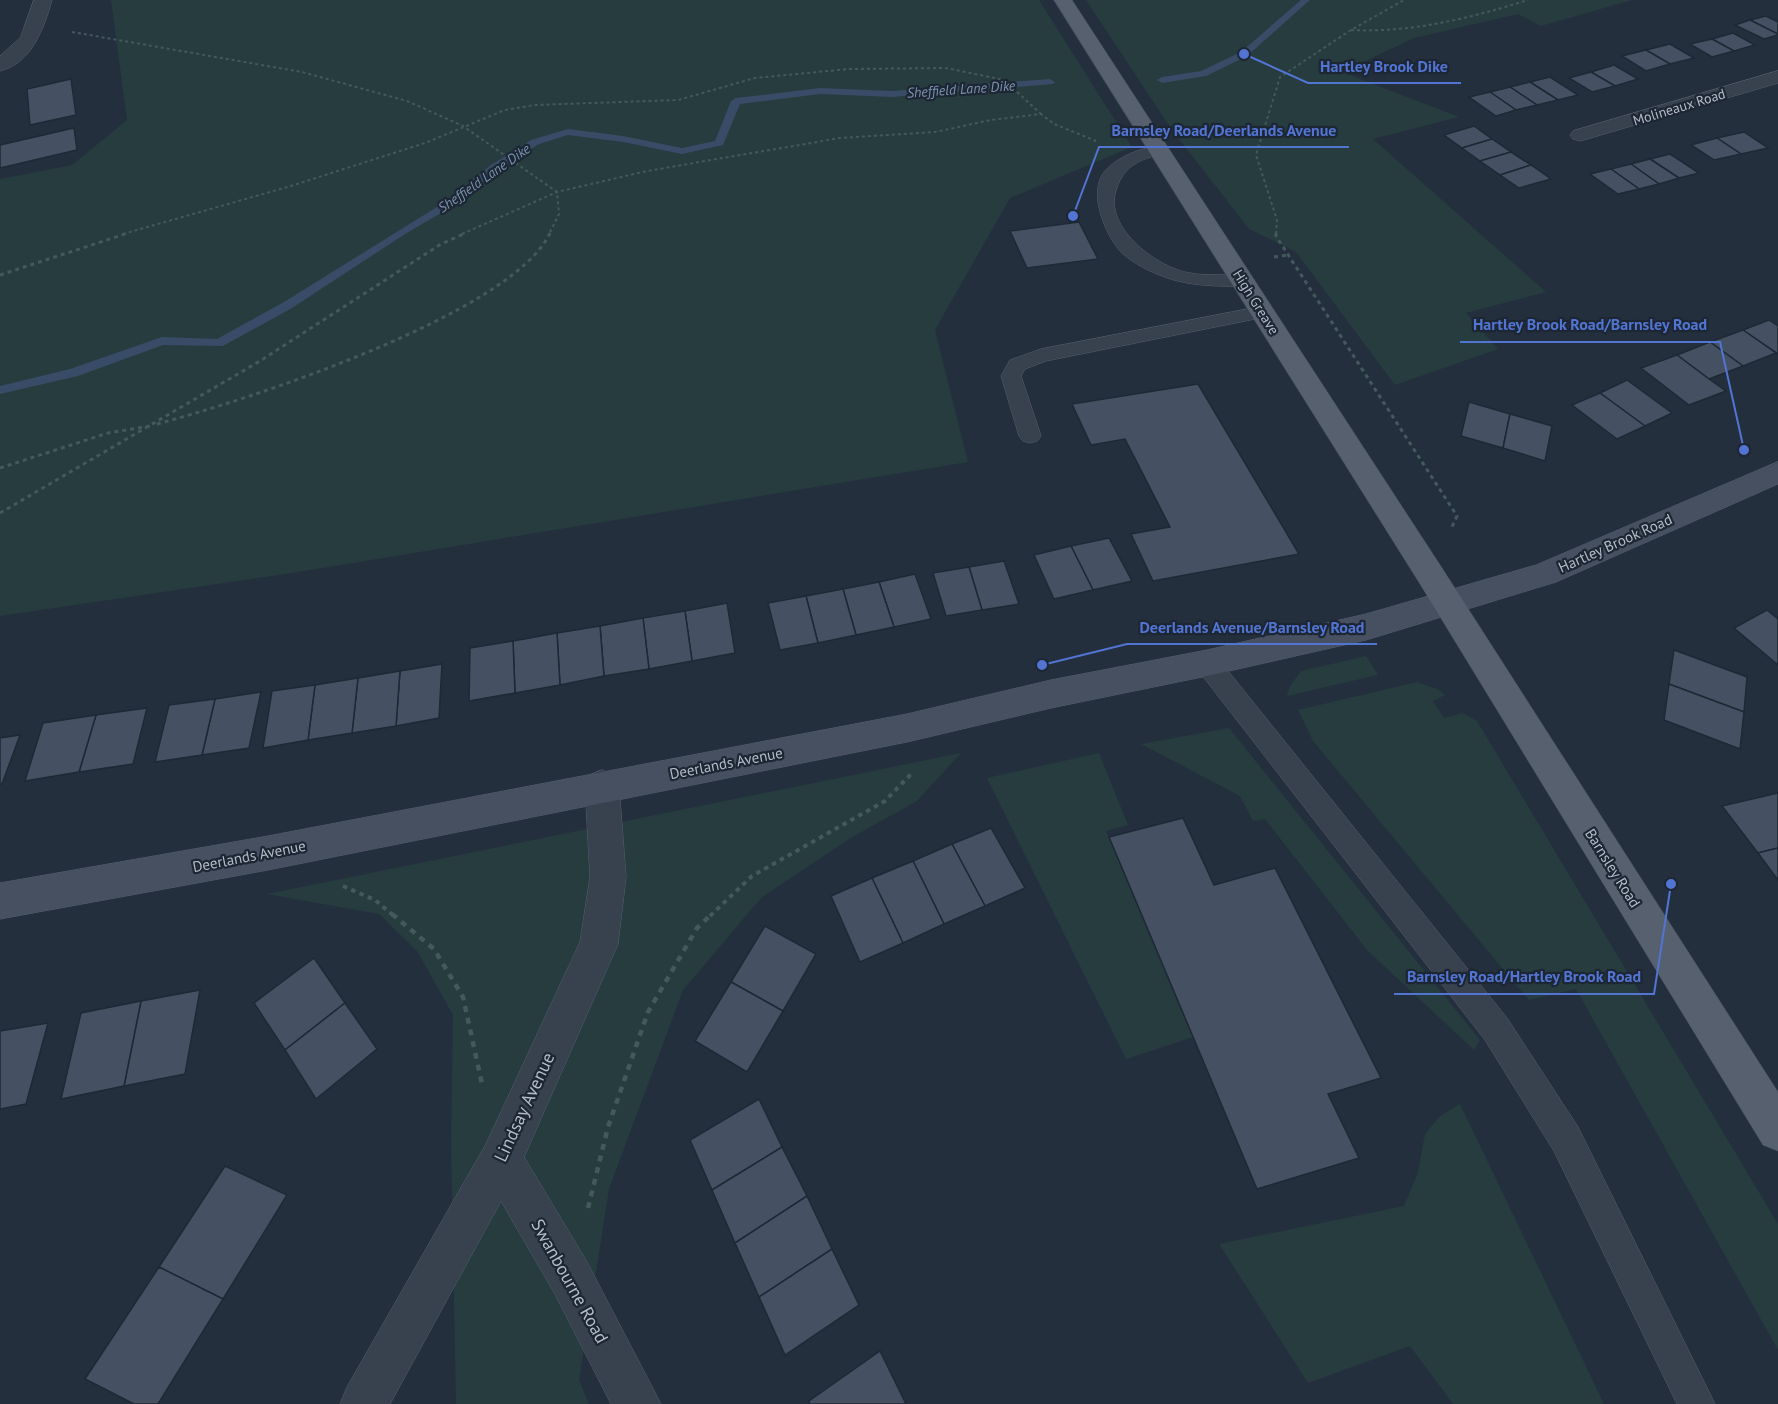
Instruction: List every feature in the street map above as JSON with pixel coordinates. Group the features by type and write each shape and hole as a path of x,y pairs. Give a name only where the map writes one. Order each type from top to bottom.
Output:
{"main road":[{"name":"High Greave","path":"1063,0 1440,590"},
{"name":"Barnsley Road","path":"1440,590 1510,707 1778,1130"}],"street":[{"path":"0,65 18,54 32,37 43,0"},
{"name":"Molineaux Road","path":"1580,135 1778,77"},
{"name":"Hartley Brook Road","path":"1440,590 1545,574 1778,472"},
{"name":"Deerlands Avenue","path":"0,901 268,853 908,728 1051,694 1208,663 1366,627 1440,590"},
{"name":"Lindsay Avenue","path":"364,1404 501,1159 599,944 608,877 602,786"},
{"name":"Swanbourne Road","path":"501,1159 571,1278 637,1404"}],"lane":[{"path":"1158,150 1135,156 1111,175 1106,200 1113,226 1118,234 1128,249 1153,265 1186,279 1243,280"},
{"path":"1030,436 1011,376 1017,365 1041,355 1263,312"},
{"path":"1208,663 1496,1029 1566,1140 1696,1404"}],"path":[{"path":"1404,0 1351,30 1280,77 1256,154 1277,220 1276,236 1457,516 1440,590"},
{"path":"1351,30 1377,33 1476,16 1528,0"},
{"path":"0,468 108,433 153,425 217,408 354,358 443,317 498,287 545,244 559,214 557,192 463,126 407,101 302,72 191,51 78,35"},
{"path":"0,275 121,235 291,186 425,143 505,110 534,105 670,100 755,78 849,69 946,68 1004,80 1054,124 1103,144"},
{"path":"0,513 260,361 441,244 557,192 647,171 840,138 935,132 991,120 1041,114"},
{"path":"571,1278 608,1128 648,1012 698,928 752,876 885,801 967,714"},
{"path":"268,853 375,900 434,949 463,997 474,1055 501,1159"}],"green space":[{"path":"111,0 1039,0 1132,147 1010,198 935,330 968,462 292,573 0,616 0,179 72,165 127,120"},
{"path":"1086,0 1632,0 1541,26 1518,14 1414,38 1342,72 1459,117 1373,139 1546,292 1466,313 1498,349 1395,385 1296,252 1249,229 1172,130"},
{"path":"1366,656 1378,675 1287,696 1290,686 1301,671"},
{"path":"1417,682 1437,689 1445,695 1433,701 1444,718 1462,713 1477,721 1778,1224 1778,1350 1576,989 1529,1000 1313,741 1298,710"},
{"path":"1229,728 1480,1040 1474,1050 1367,950 1265,819 1253,821 1240,796 1141,744"},
{"path":"961,753 917,801 849,839 762,897 683,990 609,1189 579,1380 589,1404 456,1404 451,1144 453,1015 417,951 379,914 267,894"},
{"path":"1099,753 1128,825 1106,831 1193,1037 1126,1059 987,778"},
{"path":"1460,1104 1604,1404 1453,1404 1410,1346 1308,1383 1219,1244 1404,1206 1418,1172 1425,1134 1440,1116"}],"building":[{"path":"1766,16 1778,22 1778,34 1750,20"},
{"path":"1750,20 1778,35 1764,39 1735,25"},
{"path":"1733,33 1755,45 1734,51 1712,39"},
{"path":"1712,39 1734,51 1712,57 1690,44"},
{"path":"1670,44 1694,58 1670,64 1646,50"},
{"path":"1646,50 1670,64 1646,71 1622,56"},
{"path":"1614,65 1638,79 1615,86 1591,72"},
{"path":"1591,72 1615,86 1592,92 1569,78"},
{"path":"1550,77 1578,95 1558,100 1530,82"},
{"path":"71,79 76,115 30,125 27,89"},
{"path":"1530,82 1558,100 1537,105 1510,87"},
{"path":"1510,87 1537,105 1516,110 1490,92"},
{"path":"1490,92 1516,110 1496,116 1469,97"},
{"path":"1474,126 1492,139 1462,148 1444,135"},
{"path":"74,128 77,150 0,168 0,145"},
{"path":"1744,132 1768,148 1741,154 1717,138"},
{"path":"1717,138 1741,154 1714,160 1691,145"},
{"path":"1492,139 1511,152 1480,161 1462,148"},
{"path":"1511,152 1531,165 1500,175 1480,161"},
{"path":"1670,154 1699,173 1679,178 1650,159"},
{"path":"1650,159 1679,178 1659,184 1631,164"},
{"path":"1631,164 1659,184 1639,189 1611,169"},
{"path":"1531,165 1551,179 1519,188 1500,175"},
{"path":"1611,169 1639,189 1618,194 1590,174"},
{"path":"1079,222 1098,259 1027,268 1010,231"},
{"path":"1769,320 1778,326 1778,354 1743,330"},
{"path":"1743,330 1776,353 1743,366 1710,342"},
{"path":"1710,342 1743,366 1709,379 1677,355"},
{"path":"1677,355 1726,391 1689,405 1641,368"},
{"path":"1627,380 1672,413 1645,426 1600,393"},
{"path":"1198,384 1299,554 1153,581 1131,534 1170,527 1125,439 1091,445 1072,404"},
{"path":"1600,393 1645,426 1617,439 1572,405"},
{"path":"1469,402 1510,414 1503,448 1461,436"},
{"path":"1510,414 1552,426 1545,461 1503,448"},
{"path":"1109,538 1132,581 1093,590 1071,546"},
{"path":"1071,546 1093,590 1054,599 1034,555"},
{"path":"1004,561 1019,604 982,610 969,567"},
{"path":"969,567 982,610 946,616 933,573"},
{"path":"915,574 931,619 894,627 879,582"},
{"path":"879,582 894,627 856,635 843,589"},
{"path":"843,589 856,635 818,643 806,596"},
{"path":"806,596 818,643 780,650 768,603"},
{"path":"727,603 735,653 692,661 685,611"},
{"path":"1767,610 1778,619 1778,665 1734,628"},
{"path":"685,611 692,661 649,669 643,618"},
{"path":"643,618 649,669 604,676 600,626"},
{"path":"600,626 604,676 560,685 557,633"},
{"path":"557,633 560,685 515,693 513,641"},
{"path":"513,641 515,693 469,701 470,648"},
{"path":"1674,650 1747,677 1744,712 1669,684"},
{"path":"442,664 439,718 396,726 400,671"},
{"path":"400,671 396,726 352,733 358,678"},
{"path":"358,678 352,733 308,740 315,685"},
{"path":"1669,684 1744,712 1740,749 1664,720"},
{"path":"315,685 308,740 263,748 272,691"},
{"path":"261,692 249,748 202,755 215,699"},
{"path":"215,699 202,755 155,762 169,705"},
{"path":"147,708 133,764 79,772 96,715"},
{"path":"96,715 79,772 25,781 43,723"},
{"path":"20,735 2,784 0,784 0,738"},
{"path":"1778,793 1778,848 1758,853 1722,806"},
{"path":"1183,818 1214,885 1275,868 1381,1078 1328,1094 1359,1158 1257,1189 1109,837"},
{"path":"991,828 1025,888 985,906 952,844"},
{"path":"952,844 985,906 944,924 913,861"},
{"path":"1778,848 1778,880 1758,853"},
{"path":"913,861 944,924 903,943 872,878"},
{"path":"872,878 903,943 860,962 831,896"},
{"path":"765,926 816,954 783,1011 731,982"},
{"path":"314,958 345,1003 285,1050 254,1003"},
{"path":"731,982 783,1011 747,1072 695,1041"},
{"path":"200,990 185,1074 124,1086 141,1001"},
{"path":"141,1001 124,1086 61,1099 81,1013"},
{"path":"345,1003 377,1049 316,1099 285,1050"},
{"path":"48,1023 26,1104 0,1109 0,1031"},
{"path":"759,1099 782,1147 712,1190 690,1140"},
{"path":"782,1147 807,1196 735,1243 712,1190"},
{"path":"225,1166 287,1195 223,1299 159,1267"},
{"path":"807,1196 832,1249 759,1297 735,1243"},
{"path":"832,1249 859,1305 785,1355 759,1297"},
{"path":"159,1267 223,1299 158,1404 134,1404 85,1379"},
{"path":"880,1351 906,1404 810,1404 809,1401"}],"waterway":[{"path":"1162,80 1203,74 1244,54 1306,0"},
{"name":"Sheffield Lane Dike","path":"0,390 73,373 162,341 219,343 288,305 449,204 495,167 535,142 568,132 623,139 682,151 719,143 736,101 820,91 892,94 1050,82"}],"place":[{"name":"Hartley Brook Dike","path":"1244,54"},
{"name":"Barnsley Road/Deerlands Avenue","path":"1073,216"},
{"name":"Hartley Brook Road/Barnsley Road","path":"1744,450"},
{"name":"Deerlands Avenue/Barnsley Road","path":"1042,665"},
{"name":"Barnsley Road/Hartley Brook Road","path":"1671,884"}]}
